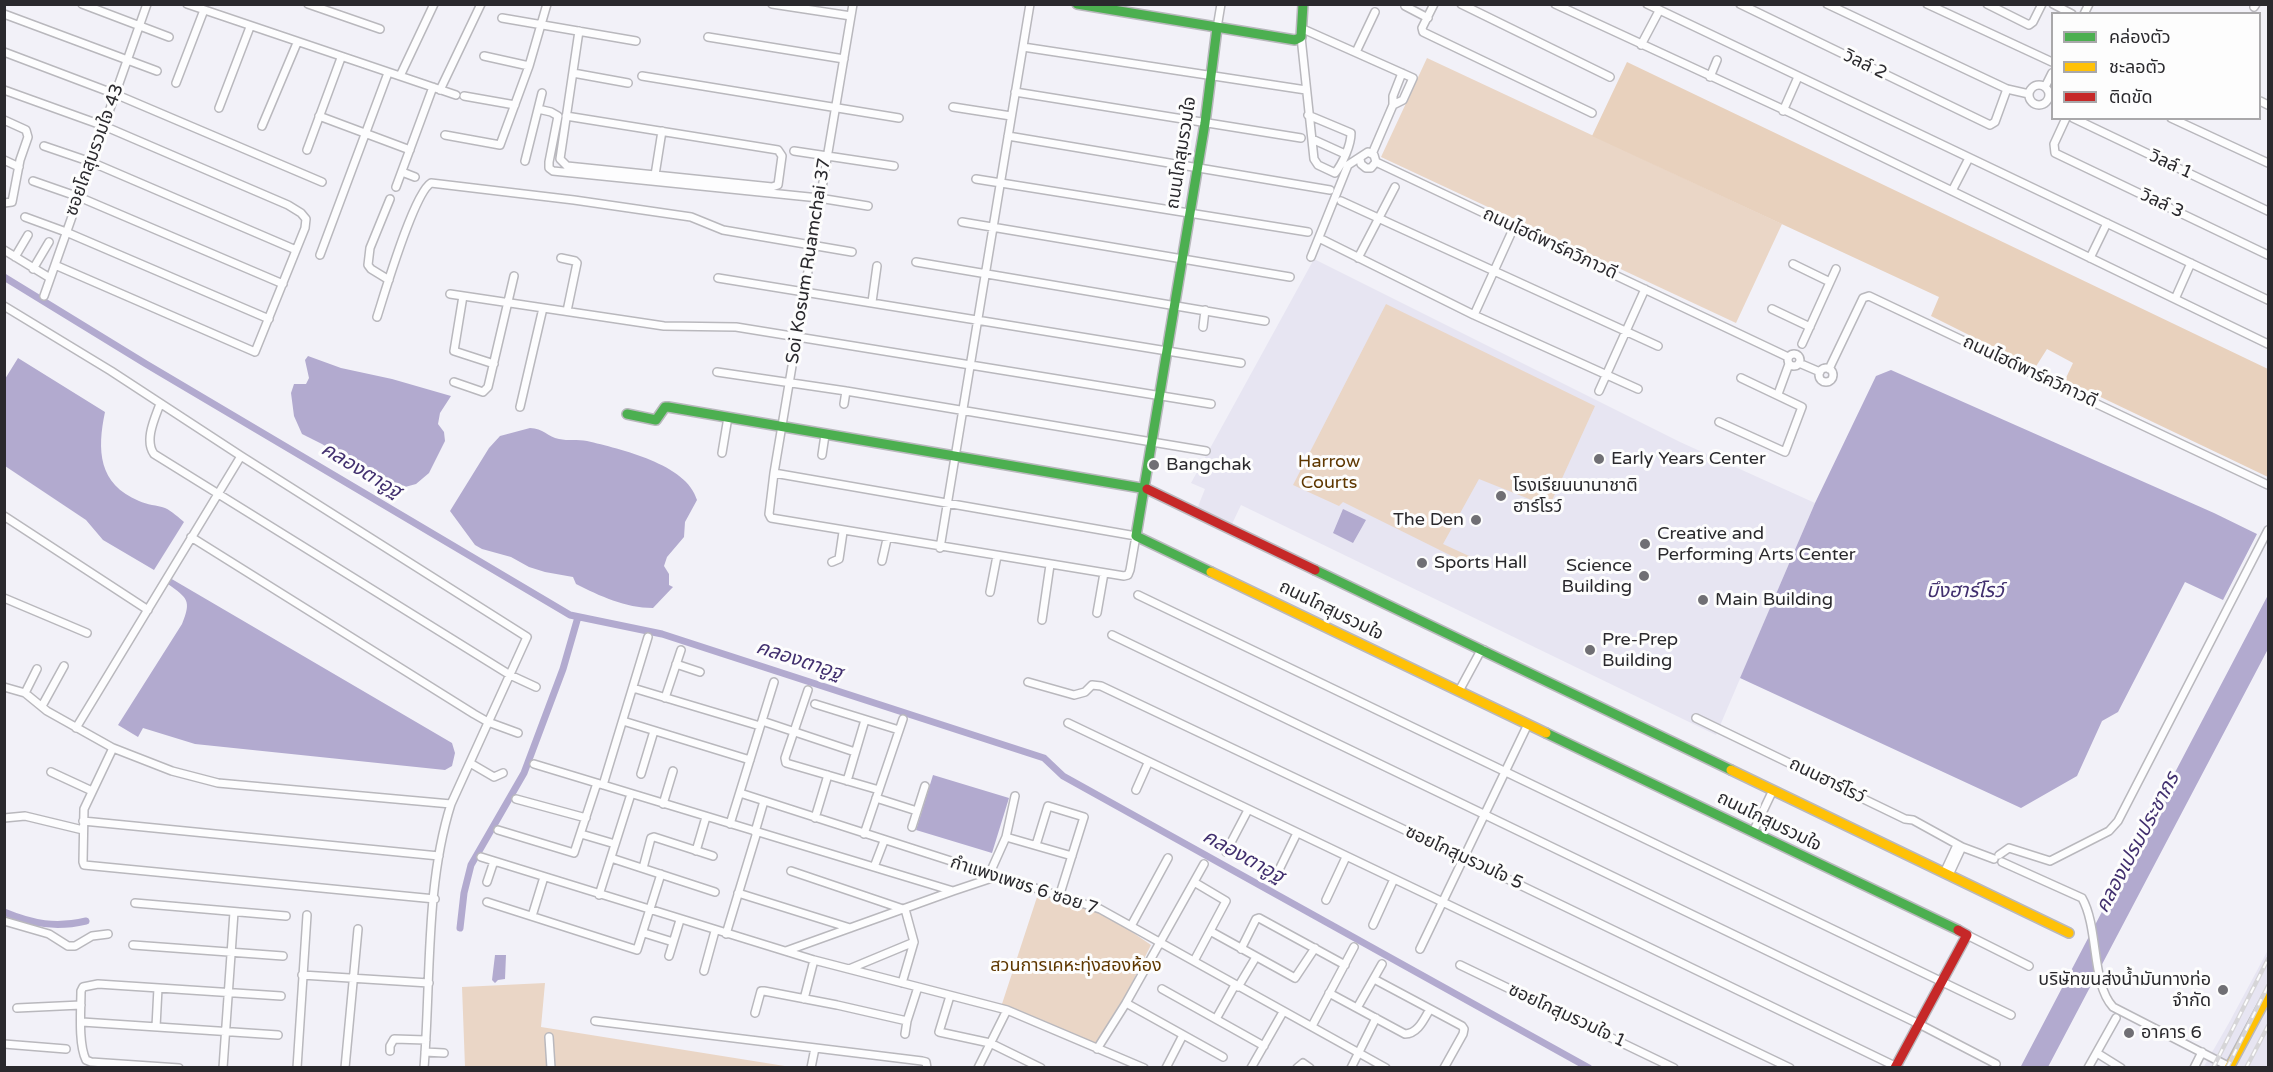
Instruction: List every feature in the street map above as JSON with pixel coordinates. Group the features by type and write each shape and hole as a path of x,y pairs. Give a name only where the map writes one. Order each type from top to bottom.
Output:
{"street":[{"path":"82,4 169,37"},
{"name":"ซอยโกสุมรวมใจ 43","path":"44,296 147,4"},
{"path":"187,4 341,58 456,95"},
{"path":"308,4 380,29"},
{"path":"400,76 434,4"},
{"path":"396,187 437,88 481,4"},
{"path":"445,135 500,145 529,66 547,4"},
{"path":"771,4 851,16"},
{"name":"Soi Kosum Ruamchai 37","path":"843,532 771,518 768,514 853,4"},
{"path":"940,548 1030,4"},
{"path":"1077,4 1282,39 1295,40 1302,33"},
{"path":"1217,28 1221,4"},
{"path":"1303,4 1302,33 1306,90 1308,115 1315,163 1332,172 1338,171 1351,134 1308,115"},
{"path":"1434,4 1422,28 1423,32 1592,113"},
{"path":"1461,4 1610,77"},
{"path":"1555,4 1952,191 2268,344"},
{"path":"1647,4 2268,300"},
{"name":"วิลล์ 2","path":"1740,4 1753,7 1990,125 1995,122 2007,90"},
{"path":"1827,4 2007,90 2029,94 2035,104 2049,104 2049,92 2045,87 2035,86 2029,94"},
{"path":"1928,4 2051,62"},
{"path":"1987,4 2029,25 2042,4"},
{"path":"2052,4 2068,12"},
{"path":"1405,6 1428,18"},
{"path":"176,83 204,10"},
{"path":"1641,45 1659,11"},
{"path":"1356,52 1376,12"},
{"path":"4,14 157,70"},
{"path":"502,18 636,41"},
{"path":"219,108 250,27"},
{"name":"ถนนโกสุมรวมใจ","path":"1217,28 1205,123 1136,536 1967,935"},
{"path":"566,116 778,150 782,156 780,179 778,185 772,187 567,166 561,163 560,159 566,116 579,31"},
{"path":"1302,33 1356,52 1413,78 1403,100 1393,105"},
{"path":"708,38 844,59"},
{"path":"262,126 297,43"},
{"path":"1023,47 1306,90"},
{"path":"4,52 115,94 322,182"},
{"path":"484,56 529,66"},
{"path":"307,150 341,58"},
{"path":"1710,77 1717,60"},
{"path":"320,255 388,73"},
{"path":"573,73 628,83"},
{"path":"1376,162 1372,153 1393,105 1393,96 1402,73"},
{"path":"2045,87 2051,75"},
{"path":"642,76 899,118"},
{"path":"1783,111 1798,77"},
{"path":"4,90 104,126 296,209 304,215 306,224 255,352 55,265"},
{"path":"1015,92 1301,138"},
{"path":"525,161 542,93"},
{"path":"464,96 514,105"},
{"path":"953,106 1011,116"},
{"path":"538,109 558,116 549,162 549,168 553,171 819,198 868,206"},
{"path":"319,116 410,150"},
{"path":"4,120 28,133 12,202 4,203"},
{"name":"วิลล์ 3","path":"2065,120 2054,144 2055,153 2268,255"},
{"name":"วิลล์ 1","path":"2077,120 2268,212"},
{"path":"2175,120 2268,163"},
{"path":"655,175 662,130"},
{"path":"1008,136 1330,190"},
{"path":"1312,139 1345,154"},
{"path":"44,146 91,162 296,250"},
{"path":"794,151 827,154 894,166"},
{"path":"1311,257 1348,165 1360,159 1365,153 1372,153"},
{"path":"1952,191 1969,158"},
{"name":"ถนนไฮด์พาร์ควิภาวดี","path":"1360,159 1360,164 1366,168 1373,166 1376,162 1820,372 1821,380 1829,382 1834,375 1829,369 1863,298 1869,296 2268,484"},
{"path":"4,160 19,167"},
{"path":"402,172 415,177"},
{"path":"976,178 1308,232"},
{"path":"33,181 79,197 284,284"},
{"path":"377,317 418,201 423,190 431,183 691,217 723,230 852,252"},
{"path":"1358,258 1395,187"},
{"path":"390,199 370,248 368,265 390,280"},
{"path":"1341,201 1658,346"},
{"path":"25,217 66,232 268,319"},
{"path":"962,222 1290,277"},
{"path":"2090,258 2107,223"},
{"path":"1474,315 1514,227"},
{"path":"15,257 28,235"},
{"path":"1319,238 1474,315 1638,389"},
{"path":"33,269 49,242"},
{"path":"4,250 50,278"},
{"path":"561,258 575,261 577,264 567,311"},
{"path":"916,262 1265,321"},
{"path":"2175,299 2191,263"},
{"path":"1793,264 1830,282"},
{"path":"872,302 877,266"},
{"path":"1778,394 1785,376 1789,374 1798,344 1802,344 1836,269"},
{"path":"454,382 483,392 486,390 514,276"},
{"path":"718,278 1241,363"},
{"path":"1599,391 1645,289"},
{"path":"450,294 664,326 736,327 1211,404"},
{"path":"463,296 454,351 494,364"},
{"path":"5,308 111,371 527,637 452,804 443,830 435,899 424,1068"},
{"path":"520,407 543,308"},
{"path":"1772,309 1810,327"},
{"path":"1203,327 1205,310"},
{"path":"1820,372 1829,369"},
{"path":"717,372 964,410 1206,451"},
{"path":"1719,422 1785,452 1802,407 1741,378"},
{"path":"844,404 846,391"},
{"path":"160,404 152,427 150,448 161,459 510,675 536,687"},
{"path":"627,414 656,420 666,406 825,435 1143,487 2069,933"},
{"path":"722,453 728,417"},
{"path":"822,455 825,435"},
{"path":"76,728 241,456"},
{"path":"774,473 1136,536 1128,575 843,532 839,559 832,562"},
{"path":"4,516 148,610"},
{"path":"1998,859 2009,848 2050,861 2109,831 2118,821 2268,530"},
{"path":"191,537 488,722 518,733"},
{"path":"882,561 886,539"},
{"path":"990,592 997,556"},
{"path":"1042,620 1050,565"},
{"path":"1097,613 1104,573"},
{"path":"1138,595 2011,1015"},
{"path":"4,598 87,633"},
{"path":"1112,635 1919,1024 1996,1064"},
{"path":"498,830 574,853 623,721 648,637"},
{"path":"665,698 681,650"},
{"path":"1459,692 1479,654 1484,650"},
{"path":"676,664 700,672"},
{"path":"42,706 64,666"},
{"path":"25,693 37,669"},
{"path":"730,825 774,682"},
{"name":"ซอยโกสุมรวมใจ 5","path":"1028,682 1074,695 1085,692 1092,686 1101,686 1897,1067"},
{"path":"4,687 25,693 76,728 113,748 172,771 218,783 452,804"},
{"path":"633,688 794,731 855,752"},
{"path":"808,690 785,758 786,763 847,781 917,811"},
{"path":"816,704 899,730"},
{"name":"ถนนฮาร์โรว์","path":"1696,717 1905,819 1913,820 1960,846 1998,859 2082,897 2088,909 2102,984 2111,1004 2230,1067"},
{"path":"864,834 903,719"},
{"path":"847,781 865,720"},
{"path":"623,721 750,760"},
{"path":"1068,723 1790,1068"},
{"path":"1420,949 1528,724"},
{"path":"641,774 654,730"},
{"path":"113,748 84,809 84,865 435,899"},
{"path":"470,763 494,777 503,773"},
{"path":"1136,790 1148,763"},
{"path":"534,764 952,891"},
{"path":"663,804 673,771"},
{"path":"51,772 92,791"},
{"path":"815,818 828,775"},
{"path":"912,827 925,786"},
{"path":"1752,832 1773,790"},
{"name":"กำแพงเพชร 6 ซอย 7","path":"740,793 1100,909 1386,1068"},
{"path":"599,894 631,794"},
{"path":"784,952 992,876 1006,837 1015,796"},
{"path":"516,799 586,818"},
{"path":"726,934 764,801"},
{"path":"1036,845 1048,806 1083,816 1084,819 1059,897"},
{"path":"1226,852 1248,810"},
{"path":"4,818 25,816 83,830"},
{"path":"696,851 706,817"},
{"path":"83,821 439,856"},
{"path":"1276,876 1297,833"},
{"path":"581,834 615,844"},
{"path":"1006,837 1072,856"},
{"path":"643,868 651,838 713,856"},
{"path":"874,867 884,841"},
{"path":"1947,874 1960,846"},
{"path":"1326,900 1346,856"},
{"path":"481,857 784,952 1007,1010 1140,1067"},
{"path":"611,858 715,892"},
{"path":"1131,926 1168,858"},
{"path":"488,882 494,861"},
{"path":"1097,1049 1126,1003 1204,864"},
{"path":"791,871 904,909"},
{"path":"487,902 636,951 639,949 662,874"},
{"path":"532,916 544,877"},
{"path":"1373,925 1394,879"},
{"path":"1194,882 1226,901 1194,961"},
{"path":"738,893 850,928"},
{"path":"135,903 286,916"},
{"path":"902,983 914,942 904,909"},
{"path":"223,1068 234,912"},
{"path":"297,1068 307,915"},
{"path":"1241,948 1257,918 1345,964"},
{"path":"669,956 680,920"},
{"path":"4,921 49,934 68,946 75,946 92,936 108,934"},
{"path":"345,1068 358,929"},
{"path":"704,971 715,931"},
{"path":"1210,931 1295,978 1315,948"},
{"path":"644,933 673,942"},
{"path":"1897,1067 1967,935 2029,966"},
{"path":"849,969 914,942"},
{"path":"133,945 283,956"},
{"path":"1312,1026 1354,946"},
{"path":"1216,1019 1256,957"},
{"path":"804,999 814,960"},
{"path":"1357,1008 1382,964"},
{"name":"ซอยโกสุมรวมใจ 1","path":"1460,965 1674,1068"},
{"path":"302,975 429,983"},
{"path":"1374,979 1462,1026 1464,1029 1444,1068"},
{"path":"179,1068 91,1062 84,1055 81,1005 83,987 98,984 281,996"},
{"path":"905,1034 918,987"},
{"path":"156,1027 158,988"},
{"path":"1162,989 1264,1046"},
{"path":"755,1013 761,991 907,1021"},
{"path":"1329,993 1405,1034 1416,1031 1430,1009"},
{"path":"2230,1067 2268,995"},
{"path":"950,996 939,1032 990,1043 1041,1068"},
{"path":"1126,1003 1223,1057"},
{"path":"17,1008 81,1005"},
{"path":"978,1068 1007,1010"},
{"path":"1251,1068 1283,1012"},
{"path":"1351,1068 1376,1018"},
{"path":"2088,1068 2116,1018"},
{"path":"595,1021 922,1060 926,1062 927,1068"},
{"path":"82,1022 278,1035"},
{"path":"1166,1068 1183,1035"},
{"path":"549,1037 551,1068"},
{"path":"390,1051 394,1039 426,1040"},
{"path":"4,1044 66,1049"},
{"path":"811,1068 814,1048"},
{"path":"425,1052 444,1053"},
{"path":"2194,1068 2202,1052"},
{"path":"2097,1053 2121,1068"},
{"path":"1297,1068 1303,1063 1310,1068"}],"shaded area":[{"path":"1627,62 2268,369 2268,477 2065,380 2073,363 2047,349 2035,368 1931,316 1939,297 1592,136"},
{"name":"โรงเรียนนานาชาติ ฮาร์โรว์","path":"1314,259 1680,442 1815,503 1716,735 1241,505 1232,524 1197,509 1205,489 1191,483"},
{"path":"2268,950 2268,1067 2203,1068 2230,1021"}],"green space":[{"path":"1427,58 1782,224 1736,323 1381,157"},
{"name":"Harrow Courts","path":"1386,304 1595,406 1549,507 1479,479 1443,544 1480,561 1482,571 1343,502 1339,506 1293,485"},
{"name":"สวนการเคหะทุ่งสองห้อง","path":"1038,894 1100,910 1151,945 1100,1046 1001,1007"},
{"path":"545,983 541,1027 791,1067 465,1067 462,987"}],"water":[{"path":"308,356 341,368 392,379 451,396 440,413 438,424 444,432 445,441 429,473 416,484 394,490 322,444 302,434 294,416 291,393 294,384 306,384 309,378 305,360"},
{"path":"18,358 105,412 101,452 108,475 115,485 125,494 142,502 165,508 184,522 154,570 103,540 86,520 5,466 5,379"},
{"name":"บึงฮาร์โรว์","path":"1891,370 2257,534 2223,600 2185,582 2118,712 2102,721 2077,776 2021,808 1740,678 1815,503 1876,376"},
{"path":"530,428 538,429 559,439 587,441 651,460 667,468 691,487 697,500 685,522 684,537 667,557 664,566 669,574 669,585 673,587 653,608 633,606 613,600 576,584 573,577 545,572 529,567 511,557 482,549 475,545 450,511 489,448 500,436"},
{"path":"1343,509 1366,520 1353,543 1333,533"},
{"path":"170,578 452,743 455,753 452,766 445,770 195,744 143,728 138,737 118,725 185,616 186,600 168,584"},
{"name":"คลองเปรมประชากร","path":"2268,595 2268,649 2048,1067 2020,1068"},
{"path":"933,775 1009,798 992,853 916,830"},
{"path":"495,955 506,955 505,979 495,983 492,980"}],"waterway":[{"name":"คลองตาอูฐ","path":"4,277 146,364 570,615 662,634 1044,758 1063,776 1589,1068"},
{"path":"460,928 464,893 471,865 524,773 563,669 578,617"},
{"path":"4,912 45,924 86,921"}],"railway":[{"path":"2213,1068 2268,959"},
{"path":"2227,1068 2268,986"},
{"path":"2246,1068 2268,1026"}],"traffic: fast":[{"path":"1077,4 1295,40 1301,37 1303,4"},
{"path":"1211,572 1136,536 1205,123 1217,28"},
{"path":"627,414 656,420 665,407 668,407 1147,489"},
{"path":"1315,570 1731,770"},
{"path":"1546,733 1958,930"}],"traffic: slow":[{"path":"1211,572 1546,733"},
{"path":"1731,770 2069,933"},
{"path":"2229,1068 2268,995"}],"traffic: jam":[{"path":"1147,489 1315,570"},
{"path":"1895,1068 1967,935 1958,930"}],"place":[{"name":"Early Years Center","path":"1599,459"},
{"name":"Bangchak","path":"1154,465"},
{"name":"โรงเรียนนานาชาติ ฮาร์โรว์","path":"1501,496"},
{"name":"The Den","path":"1476,520"},
{"name":"Creative and Performing Arts Center","path":"1645,544"},
{"name":"Sports Hall","path":"1422,563"},
{"name":"Science Building","path":"1644,576"},
{"name":"Main Building","path":"1703,600"},
{"name":"Pre-Prep Building","path":"1590,650"},
{"name":"บริษัทขนส่งน้ำมันทางท่อ จำกัด","path":"2223,990"},
{"name":"อาคาร 6","path":"2129,1033"}]}
